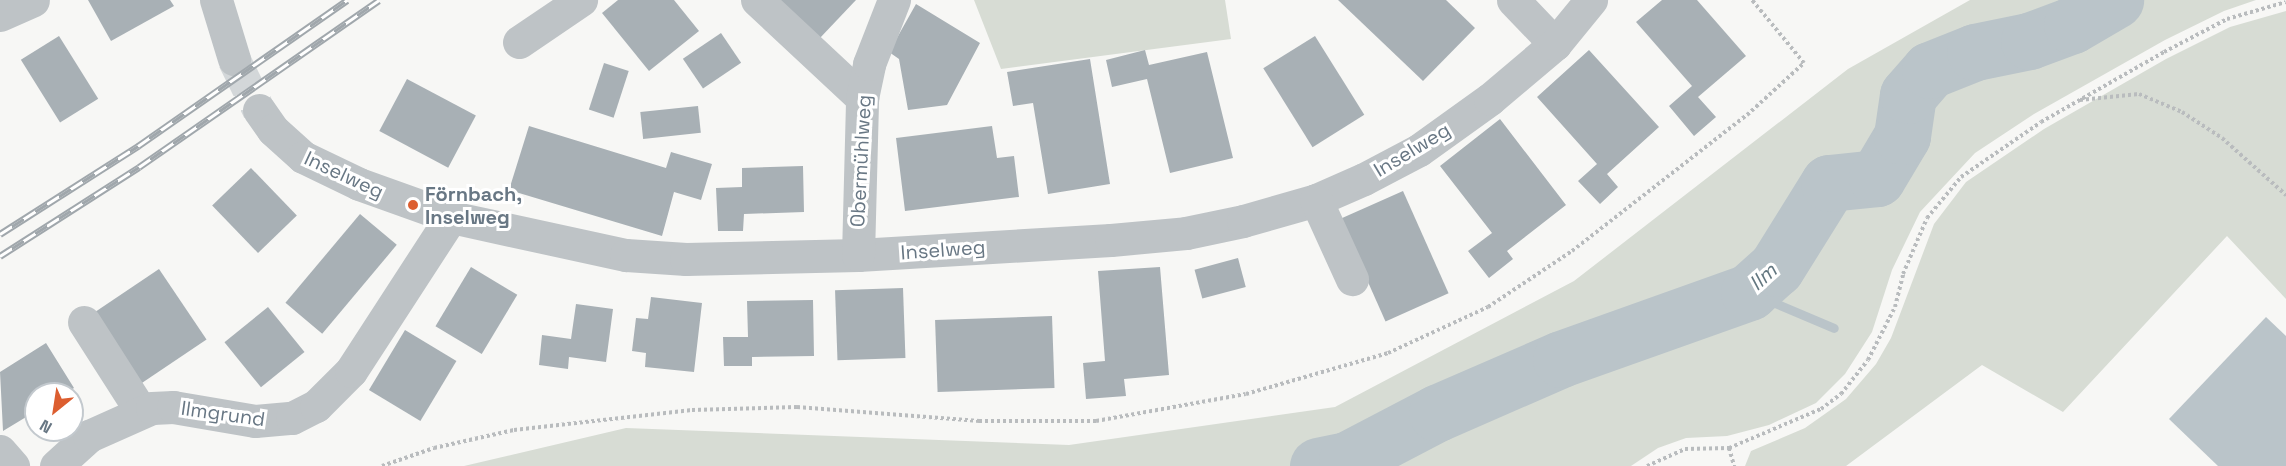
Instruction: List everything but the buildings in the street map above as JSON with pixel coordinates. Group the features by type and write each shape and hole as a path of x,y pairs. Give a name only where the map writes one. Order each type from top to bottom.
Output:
{"street":[{"path":"0,15 33,0"},
{"path":"216,0 234,59"},
{"path":"519,42 581,0"},
{"path":"757,0 862,98"},
{"name":"Obermühlweg","path":"858,255 862,98 869,64 894,0"},
{"path":"1513,0 1556,44"},
{"name":"Inselweg","path":"259,110 287,144 319,167 451,218 626,255 686,259 858,255 1186,233 1316,200 1419,150 1490,99 1556,44 1591,0"},
{"path":"1316,200 1352,279"},
{"name":"Ilmgrund","path":"56,466 89,436 141,411 173,407 255,421 278,420 316,406 351,371 451,218"},
{"path":"84,322 141,411"},
{"path":"0,450 12,466"}],"path":[{"path":"382,466 434,448 514,430 692,410 797,407 979,421 1096,421 1245,394 1389,353 1488,307 1572,251 1730,129 1804,63 1752,0"},
{"path":"1647,466 1685,449 1729,448 1801,420 1841,394 1868,360 1883,334 1918,238 1945,194 1980,161 2078,100 2227,20 2286,2"},
{"path":"2078,100 2139,94 2182,112 2222,138 2286,195"},
{"path":"1729,448 1734,466"}],"shaded area":[{"path":"974,0 1225,0 1231,39 1001,69"},
{"path":"1970,0 2256,0 2224,11 2165,40 2034,114 1975,153 1920,212 1892,270 1872,332 1845,374 1816,403 1769,425 1727,436 1686,438 1658,448 1631,466 464,466 626,428 1069,445 1335,407 1574,281 1848,69"},
{"path":"2286,11 2286,299 2227,236 2063,412 1982,365 1846,466 1745,466 1751,451 1805,428 1846,399 1876,364 1891,338 1934,224 1966,182 2044,129 2166,59 2230,27"},
{"path":"2266,317 2286,336 2286,466 2218,466 2169,419"}],"waterway":[{"name":"Ilm","path":"1318,466 1347,460 1437,413 1561,359 1749,292 1776,268 1829,183 1877,178 1902,136 1908,95 1930,70 1975,52 2029,41 2072,25 2115,0"},
{"path":"1749,292 1834,328"}],"tunnel":[{"path":"234,59 259,110"}],"railway":[{"path":"0,234 138,146 347,0"},
{"path":"0,256 139,167 379,0"}],"place":[{"name":"Förnbach, Inselweg","path":"413,205"}]}
